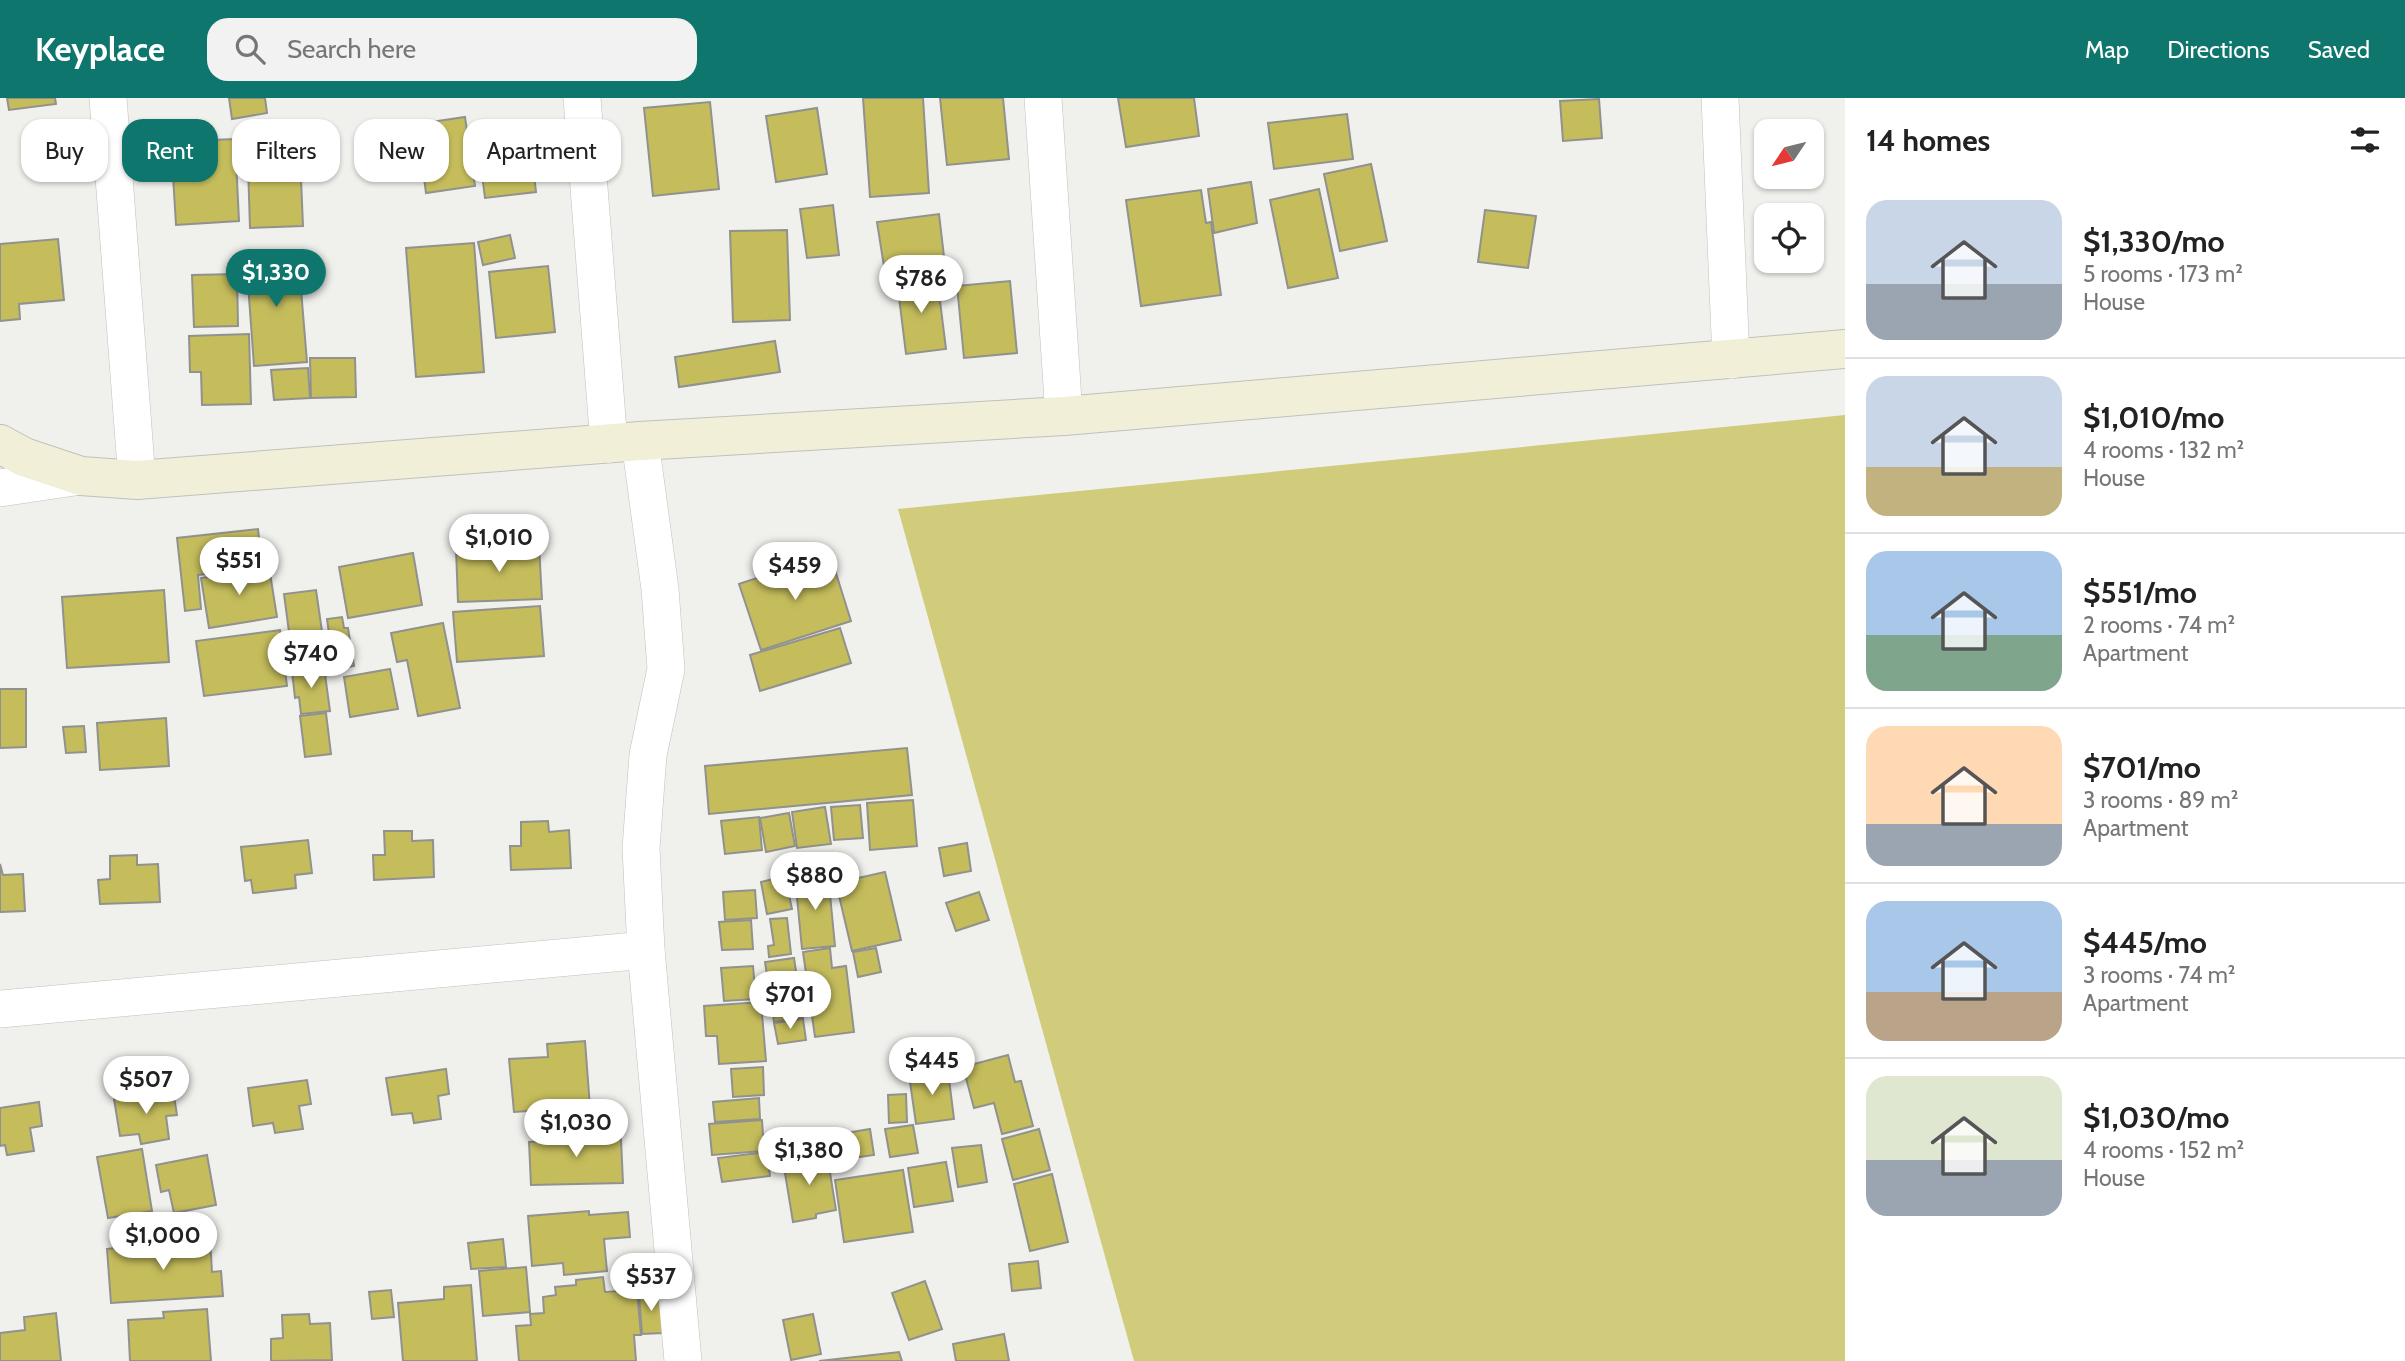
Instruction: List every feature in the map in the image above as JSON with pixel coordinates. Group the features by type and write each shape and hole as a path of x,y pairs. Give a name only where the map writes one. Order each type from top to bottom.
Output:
{"street":[{"path":"108,98 137,480"},
{"path":"582,98 625,443 660,589 666,669 648,755 640,848 646,950 683,1361"},
{"path":"1043,98 1064,416"},
{"path":"1720,98 1731,360"},
{"path":"0,488 81,476 137,480 625,443 1064,416 1845,349"},
{"path":"0,444 24,457 81,476"},
{"path":"0,1009 646,950"}],"shaded area":[{"path":"1845,415 1845,1361 1134,1361 898,509"}],"building":[{"path":"7,98 55,98 56,104 9,110"},
{"path":"229,98 265,98 267,113 232,119"},
{"path":"863,98 923,98 929,193 870,197"},
{"path":"940,98 1003,98 1009,159 947,165"},
{"path":"1118,98 1194,98 1199,136 1126,147"},
{"path":"1599,99 1602,138 1563,141 1560,101"},
{"path":"710,102 719,189 653,196 644,108"},
{"path":"817,108 827,174 776,182 766,116"},
{"path":"1347,114 1353,159 1274,169 1268,123"},
{"path":"465,117 463,182 474,182 475,186 426,193 425,182 449,182 449,119"},
{"path":"232,139 232,182 237,182 239,221 176,225 173,182 218,182 218,140"},
{"path":"1371,164 1387,241 1340,251 1324,174"},
{"path":"249,182 301,182 303,226 250,228"},
{"path":"483,182 535,182 536,192 485,198"},
{"path":"1251,182 1257,223 1214,233 1208,189"},
{"path":"1319,189 1338,278 1288,288 1270,200"},
{"path":"1201,190 1206,223 1211,222 1221,295 1141,306 1126,200"},
{"path":"833,205 839,255 807,258 800,209"},
{"path":"1485,210 1536,216 1528,268 1478,262"},
{"path":"939,214 945,265 885,273 877,222"},
{"path":"787,230 790,320 733,322 730,231"},
{"path":"510,235 515,258 483,265 478,242"},
{"path":"58,239 64,300 19,304 20,319 0,321 0,244"},
{"path":"474,243 484,372 416,377 406,248"},
{"path":"298,253 307,362 254,366 246,256"},
{"path":"548,266 555,332 496,338 489,272"},
{"path":"237,274 238,326 194,327 192,275"},
{"path":"937,277 946,349 906,354 897,281"},
{"path":"1010,281 1017,353 964,358 957,286"},
{"path":"249,334 251,404 202,405 201,372 190,372 189,336"},
{"path":"775,341 780,372 679,387 675,357"},
{"path":"310,358 355,358 356,397 311,398"},
{"path":"308,368 310,398 274,400 271,370"},
{"path":"258,529 261,557 206,563 207,574 198,575 201,609 185,611 177,538"},
{"path":"539,546 542,599 458,602 456,549"},
{"path":"413,553 422,605 348,618 339,567"},
{"path":"830,554 851,621 761,650 739,584"},
{"path":"269,567 277,617 209,628 201,578"},
{"path":"164,590 169,662 67,668 62,597"},
{"path":"316,590 327,666 294,670 284,594"},
{"path":"540,606 544,656 457,662 453,612"},
{"path":"342,617 344,628 348,628 354,666 334,669 327,619"},
{"path":"443,623 460,708 418,716 407,660 397,662 391,633"},
{"path":"840,628 851,663 760,691 750,655"},
{"path":"280,630 287,686 204,696 196,641"},
{"path":"324,667 330,711 301,714 299,697 295,698 292,671"},
{"path":"390,669 398,709 350,717 344,677"},
{"path":"0,689 26,689 26,747 0,748"},
{"path":"326,713 331,754 305,757 300,716"},
{"path":"166,718 169,766 100,770 97,723"},
{"path":"84,726 86,752 66,753 63,727"},
{"path":"907,748 912,795 709,814 705,766"},
{"path":"913,800 917,846 870,850 867,803"},
{"path":"860,805 863,838 834,840 831,807"},
{"path":"825,807 831,844 797,848 792,812"},
{"path":"789,813 795,846 766,852 760,818"},
{"path":"759,817 762,850 725,854 721,821"},
{"path":"548,821 549,832 569,830 571,868 511,870 510,846 521,846 521,822"},
{"path":"384,831 412,831 412,841 433,840 434,877 374,880 373,855 385,855"},
{"path":"308,840 312,873 295,875 296,888 253,893 251,880 245,881 241,847"},
{"path":"967,843 971,871 944,876 939,848"},
{"path":"137,855 137,865 158,864 160,902 100,904 98,880 110,879 110,856"},
{"path":"0,864 3,875 23,874 25,911 0,912"},
{"path":"885,872 901,940 852,951 836,883"},
{"path":"828,874 835,946 802,949 795,877"},
{"path":"785,876 792,909 767,914 761,882"},
{"path":"755,890 757,918 725,920 723,892"},
{"path":"979,892 989,920 956,931 946,903"},
{"path":"787,918 791,954 769,957 768,946 774,945 770,919"},
{"path":"751,920 753,949 722,950 719,922"},
{"path":"830,948 832,968 846,966 854,1032 815,1037 803,952"},
{"path":"876,948 881,972 858,977 853,952"},
{"path":"794,958 797,978 802,978 804,993 799,994 803,1018 774,1022 765,962"},
{"path":"753,966 756,999 724,1001 721,968"},
{"path":"761,1002 766,1061 719,1064 717,1036 706,1036 704,1006"},
{"path":"803,1019 806,1040 778,1044 774,1023"},
{"path":"585,1041 590,1107 514,1112 509,1059 548,1057 547,1044"},
{"path":"1008,1055 1015,1082 1021,1081 1033,1126 1002,1134 994,1103 974,1108 963,1067"},
{"path":"763,1067 764,1095 733,1097 731,1069"},
{"path":"446,1069 449,1094 438,1096 441,1119 414,1123 412,1113 392,1115 386,1078"},
{"path":"948,1071 954,1119 916,1124 909,1075"},
{"path":"307,1080 311,1104 299,1106 303,1129 275,1133 273,1123 253,1126 248,1088"},
{"path":"173,1090 177,1115 166,1116 169,1139 141,1144 139,1134 120,1136 114,1099"},
{"path":"906,1094 907,1122 889,1123 888,1095"},
{"path":"759,1098 760,1119 715,1122 713,1102"},
{"path":"39,1102 42,1126 30,1128 34,1151 7,1155 5,1145 0,1146 0,1108"},
{"path":"762,1120 764,1151 712,1155 709,1124"},
{"path":"913,1125 918,1153 890,1157 885,1129"},
{"path":"870,1129 874,1155 838,1160 834,1135"},
{"path":"1039,1129 1050,1170 1013,1180 1002,1139"},
{"path":"601,1130 601,1139 621,1139 623,1183 531,1185 529,1142 547,1141 546,1131"},
{"path":"981,1145 987,1182 958,1187 952,1148"},
{"path":"142,1149 152,1211 108,1218 97,1157"},
{"path":"767,1152 770,1176 722,1182 718,1158"},
{"path":"827,1154 836,1210 816,1214 816,1218 793,1222 783,1161"},
{"path":"207,1155 216,1205 174,1213 169,1190 161,1192 156,1165"},
{"path":"946,1162 953,1201 914,1207 908,1168"},
{"path":"903,1170 913,1232 844,1242 835,1180"},
{"path":"1052,1174 1068,1242 1030,1251 1014,1184"},
{"path":"589,1211 589,1215 628,1212 630,1237 604,1239 607,1271 564,1275 563,1263 532,1266 528,1216"},
{"path":"210,1238 212,1272 221,1271 223,1296 111,1303 107,1249"},
{"path":"503,1239 506,1267 471,1269 468,1243"},
{"path":"1038,1261 1041,1288 1012,1291 1009,1264"},
{"path":"526,1267 530,1312 483,1316 479,1271"},
{"path":"603,1277 605,1292 637,1290 641,1335 634,1335 636,1361 519,1361 516,1326 531,1325 530,1314 544,1313 543,1297 556,1295 555,1287 576,1285 576,1280"},
{"path":"925,1281 942,1329 909,1340 892,1293"},
{"path":"471,1285 477,1361 403,1361 398,1303 444,1299 444,1287"},
{"path":"391,1290 394,1317 372,1319 369,1292"},
{"path":"660,1292 663,1333 642,1334 639,1294"},
{"path":"207,1309 211,1361 130,1361 128,1320 164,1318 163,1312"},
{"path":"56,1313 61,1361 0,1361 0,1333 25,1330 24,1317"},
{"path":"309,1314 310,1324 330,1323 332,1360 271,1361 271,1339 283,1338 282,1315"},
{"path":"813,1314 821,1354 791,1360 783,1320"},
{"path":"1004,1334 1009,1361 956,1361 953,1344"},
{"path":"899,1352 902,1361 819,1361"}]}
